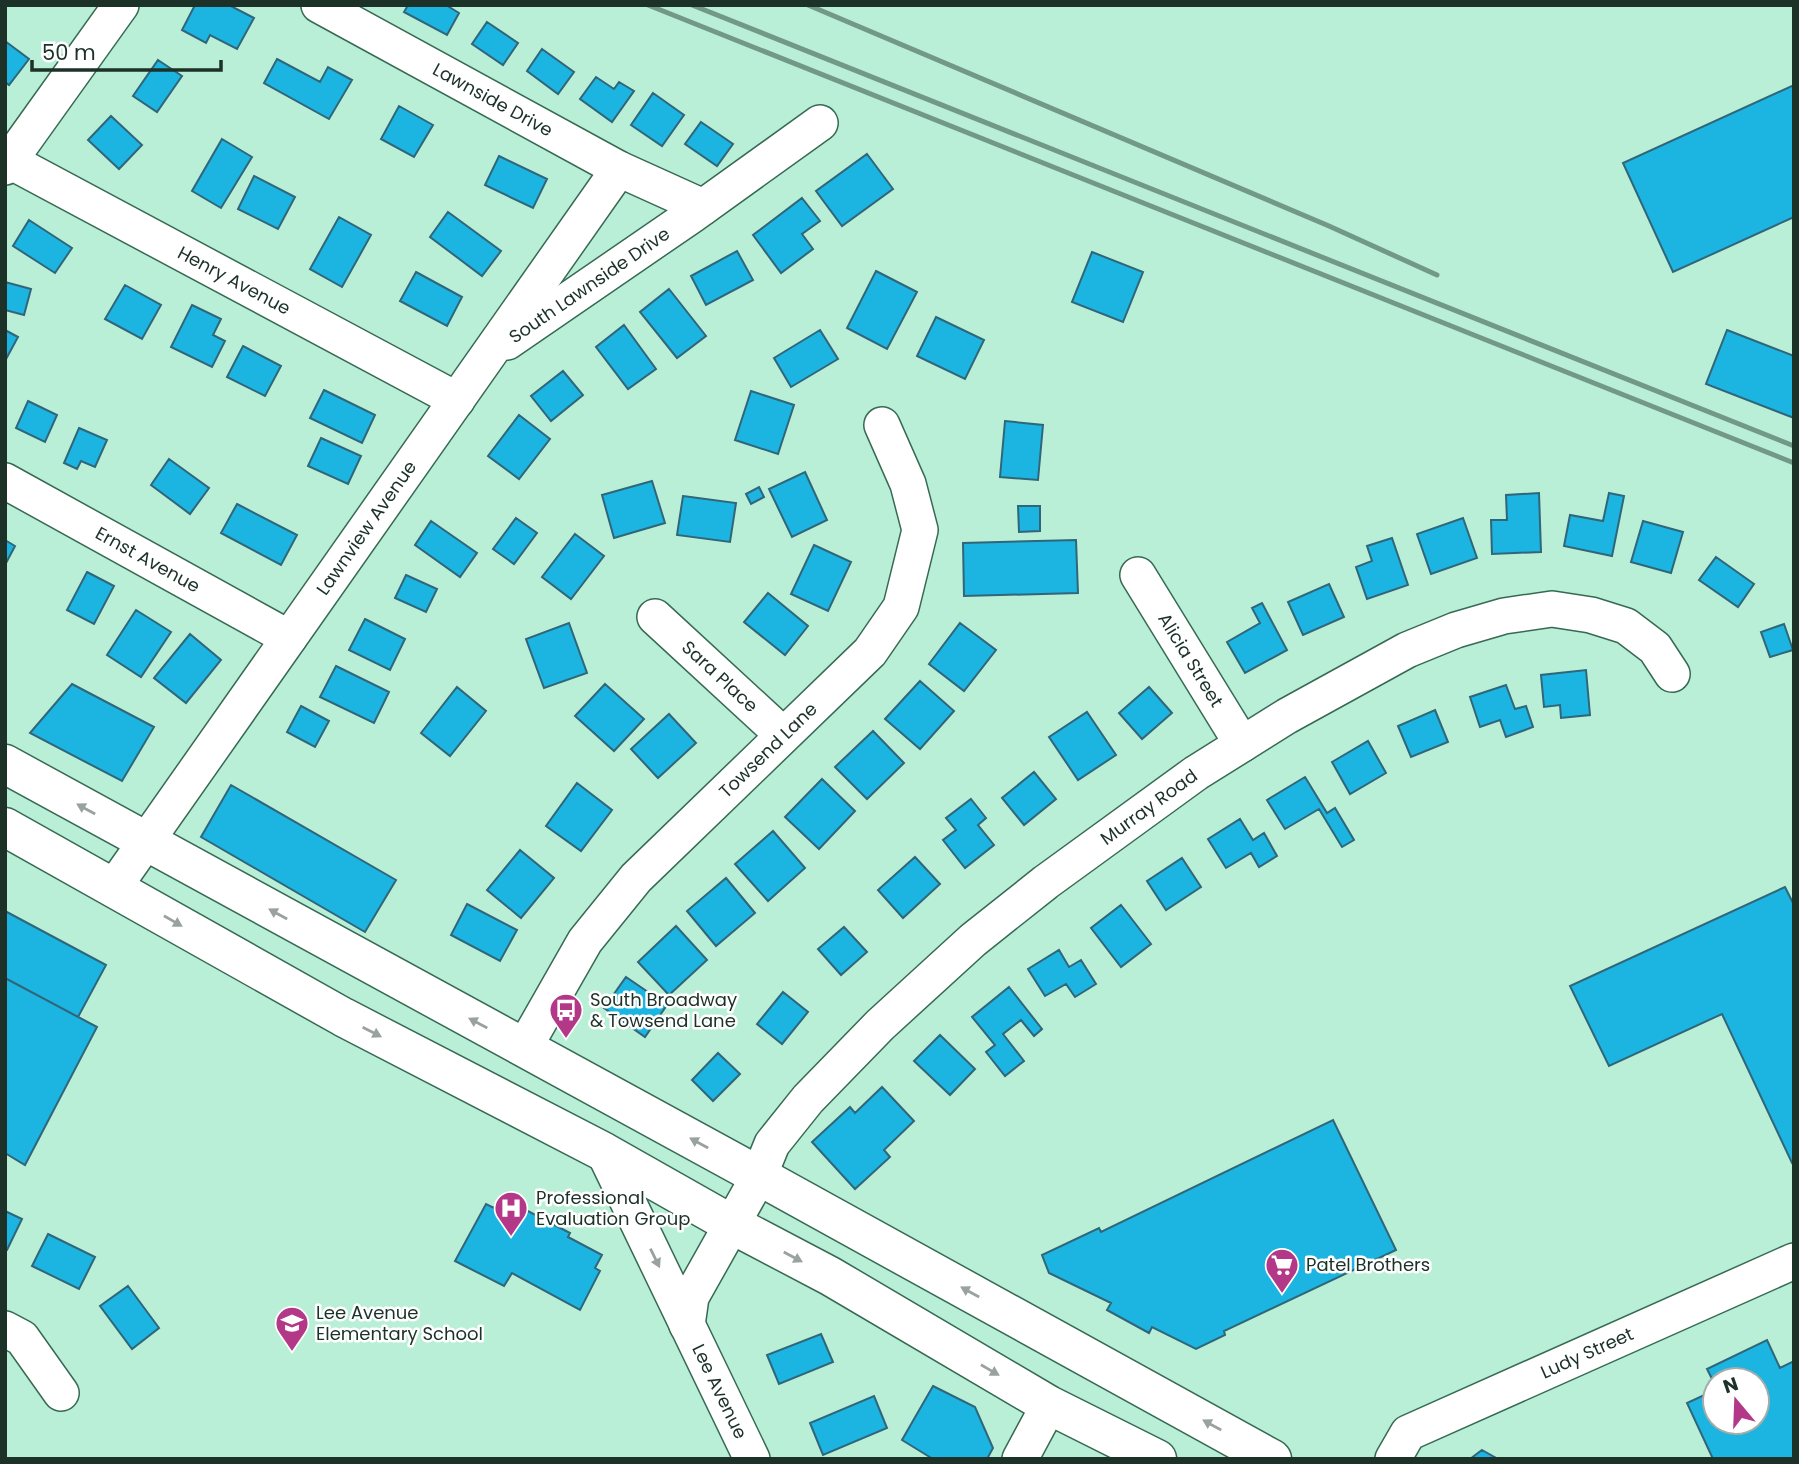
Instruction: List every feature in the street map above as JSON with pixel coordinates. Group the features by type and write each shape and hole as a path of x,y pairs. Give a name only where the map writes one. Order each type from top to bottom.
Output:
{"main road":[{"path":"5,764 1272,1459"},
{"path":"5,827 342,1017 604,1152 830,1276 1049,1405 1157,1459"}],"street":[{"path":"8,164 121,5"},
{"name":"Lawnside Drive","path":"319,5 698,211"},
{"name":"South Lawnside Drive","path":"488,356 820,123"},
{"name":"Henry Avenue","path":"8,164 457,400"},
{"name":"Lawnview Avenue","path":"114,887 619,169"},
{"name":"Towsend Lane","path":"524,1048 585,941 636,878 870,652 901,607 920,530 908,484 882,425"},
{"name":"Ernst Avenue","path":"5,481 289,639"},
{"name":"Alicia Street","path":"1138,575 1242,744"},
{"name":"Murray Road","path":"733,1225 759,1176 772,1144 808,1099 880,1025 973,940 1125,823 1242,744 1339,686 1407,650 1456,630 1504,617 1552,609 1591,615 1626,626 1655,648 1672,674"},
{"name":"Sara Place","path":"655,617 783,735"},
{"name":"Lee Avenue","path":"604,1152 752,1459"},
{"name":"Lee Avenue","path":"687,1325 691,1297 733,1225"},
{"name":"Ludy Street","path":"1393,1459 1408,1433 1794,1261"},
{"path":"5,1329 22,1338 61,1393"},
{"path":"1020,1459 1049,1405"}],"building":[{"path":"195,5 229,5 254,18 237,49 210,35 206,43 182,30"},
{"path":"408,5 446,5 459,13 447,35 404,12"},
{"path":"487,22 518,43 503,65 472,44"},
{"path":"5,41 29,59 9,85 5,82"},
{"path":"542,49 574,72 558,94 527,71"},
{"path":"277,59 320,82 328,67 352,80 329,119 264,83"},
{"path":"158,60 182,76 157,112 133,96"},
{"path":"596,77 614,89 619,82 634,91 612,122 580,99"},
{"path":"1794,85 1794,217 1673,272 1623,163"},
{"path":"653,93 684,115 662,146 631,125"},
{"path":"399,106 433,125 414,157 381,139"},
{"path":"111,116 142,145 119,169 88,140"},
{"path":"701,122 733,144 717,166 685,144"},
{"path":"222,139 252,157 221,208 192,191"},
{"path":"867,154 893,189 842,226 816,191"},
{"path":"499,156 547,179 533,208 485,185"},
{"path":"254,176 295,197 278,229 238,209"},
{"path":"802,198 820,221 802,234 813,249 781,273 753,235"},
{"path":"448,212 501,251 482,276 430,237"},
{"path":"339,217 371,235 342,287 310,269"},
{"path":"29,220 72,248 55,273 13,246"},
{"path":"737,251 753,280 706,305 691,276"},
{"path":"1092,252 1143,272 1123,322 1072,302"},
{"path":"876,271 917,292 887,349 847,328"},
{"path":"416,272 462,297 447,326 400,301"},
{"path":"5,282 31,289 24,315 5,310"},
{"path":"125,285 161,305 142,339 105,319"},
{"path":"669,289 706,336 677,358 640,312"},
{"path":"192,305 221,319 213,335 225,341 212,367 171,347"},
{"path":"936,317 984,340 965,379 917,356"},
{"path":"624,325 656,369 628,389 596,347"},
{"path":"5,330 18,337 5,361"},
{"path":"820,330 838,359 791,387 774,358"},
{"path":"1727,330 1794,356 1794,418 1706,384"},
{"path":"243,346 281,366 265,396 227,377"},
{"path":"563,371 583,395 551,421 531,396"},
{"path":"324,390 375,415 362,443 310,418"},
{"path":"751,391 794,405 778,454 735,440"},
{"path":"28,401 57,415 45,442 16,428"},
{"path":"519,415 550,439 519,479 488,456"},
{"path":"1005,421 1043,425 1038,480 1000,477"},
{"path":"79,428 107,440 95,467 81,461 77,469 64,463"},
{"path":"321,438 361,456 348,484 308,466"},
{"path":"169,459 209,488 190,514 151,485"},
{"path":"805,472 827,520 792,537 769,489"},
{"path":"652,481 665,523 614,538 602,495"},
{"path":"759,487 764,497 751,504 746,494"},
{"path":"1539,493 1541,552 1492,554 1491,520 1507,520 1506,495"},
{"path":"1609,493 1624,496 1612,556 1564,546 1570,515 1603,521"},
{"path":"683,496 736,503 730,542 677,535"},
{"path":"237,504 297,535 281,565 221,533"},
{"path":"1018,506 1040,506 1040,531 1019,532"},
{"path":"516,518 537,533 514,564 493,549"},
{"path":"1463,518 1477,558 1431,574 1417,534"},
{"path":"431,521 477,553 460,577 415,545"},
{"path":"1643,521 1683,532 1671,573 1631,562"},
{"path":"575,534 604,556 571,599 542,577"},
{"path":"1392,538 1408,585 1367,599 1356,567 1372,561 1367,546"},
{"path":"5,540 15,546 5,565"},
{"path":"1076,540 1078,593 964,596 963,543"},
{"path":"814,545 851,562 828,611 791,594"},
{"path":"1716,557 1754,584 1738,607 1699,580"},
{"path":"87,572 114,586 94,624 67,610"},
{"path":"406,575 437,589 426,612 395,598"},
{"path":"1329,584 1344,617 1303,635 1288,602"},
{"path":"768,593 808,626 785,655 744,622"},
{"path":"1262,603 1287,650 1245,673 1227,642 1260,623 1252,608"},
{"path":"136,610 171,632 141,677 107,655"},
{"path":"365,619 405,639 390,670 349,650"},
{"path":"569,623 587,673 544,688 526,639"},
{"path":"960,623 996,650 964,691 929,664"},
{"path":"1784,624 1793,650 1770,657 1761,632"},
{"path":"190,634 221,660 186,703 154,678"},
{"path":"336,666 389,692 374,723 320,697"},
{"path":"1586,670 1590,715 1561,718 1560,705 1544,707 1541,675"},
{"path":"920,681 954,711 920,749 885,719"},
{"path":"72,684 154,727 122,781 30,733"},
{"path":"605,684 644,719 614,751 575,716"},
{"path":"1506,685 1515,709 1526,706 1533,727 1506,737 1500,720 1480,727 1470,697"},
{"path":"457,687 486,711 450,756 421,733"},
{"path":"1149,687 1172,713 1142,739 1119,713"},
{"path":"301,706 329,721 315,747 287,732"},
{"path":"1435,710 1448,742 1411,757 1398,726"},
{"path":"1087,712 1116,755 1078,780 1049,737"},
{"path":"669,714 696,743 658,778 631,749"},
{"path":"873,731 904,763 867,799 835,767"},
{"path":"1368,741 1386,773 1350,794 1332,762"},
{"path":"1034,772 1056,799 1024,825 1002,798"},
{"path":"1305,777 1327,813 1335,808 1354,840 1342,847 1319,809 1285,829 1267,800"},
{"path":"822,779 855,811 819,849 785,817"},
{"path":"577,783 612,810 581,851 546,826"},
{"path":"231,785 396,880 365,932 201,837"},
{"path":"971,799 986,818 978,825 994,845 965,868 943,840 956,830 946,818"},
{"path":"1240,819 1253,840 1264,833 1277,856 1259,867 1251,853 1226,868 1208,839"},
{"path":"773,831 805,868 768,901 735,864"},
{"path":"520,850 554,878 521,918 487,890"},
{"path":"915,857 940,884 903,918 878,890"},
{"path":"1182,858 1201,887 1166,910 1147,881"},
{"path":"726,878 755,913 716,946 687,911"},
{"path":"1785,887 1794,905 1792,1163 1722,1014 1609,1066 1570,986"},
{"path":"467,904 517,930 500,961 451,935"},
{"path":"1121,905 1151,944 1121,967 1091,928"},
{"path":"5,911 106,965 78,1017 5,978"},
{"path":"676,926 707,960 669,995 638,962"},
{"path":"844,927 867,952 841,975 818,949"},
{"path":"1059,950 1069,967 1081,960 1096,984 1075,997 1066,984 1045,996 1028,969"},
{"path":"626,977 667,1005 645,1037 604,1008"},
{"path":"5,978 97,1027 25,1165 5,1153"},
{"path":"1009,987 1042,1029 1034,1036 1021,1020 1003,1034 1024,1061 1005,1076 986,1052 995,1045 972,1017"},
{"path":"783,992 808,1012 782,1044 757,1024"},
{"path":"940,1035 975,1069 950,1095 914,1061"},
{"path":"718,1053 740,1074 713,1101 692,1080"},
{"path":"882,1087 914,1121 884,1150 890,1157 855,1189 812,1142 850,1107 855,1113"},
{"path":"1333,1120 1396,1250 1224,1331 1225,1335 1196,1349 1152,1327 1149,1333 1107,1310 1111,1303 1049,1273 1042,1255 1099,1228 1101,1232"},
{"path":"501,1197 570,1233 568,1237 602,1255 595,1268 600,1271 580,1310 512,1273 504,1286 455,1261 486,1204 494,1208"},
{"path":"5,1211 22,1219 7,1250 5,1250"},
{"path":"48,1234 95,1257 79,1289 32,1266"},
{"path":"128,1286 159,1328 132,1349 100,1306"},
{"path":"821,1334 833,1362 779,1384 767,1355"},
{"path":"1767,1340 1780,1368 1794,1361 1794,1459 1713,1459 1702,1436 1771,1436 1771,1366 1713,1366"},
{"path":"933,1386 975,1407 993,1448 987,1459 933,1459 902,1440"},
{"path":"874,1396 887,1428 823,1455 810,1423"},
{"path":"1701,1396 1701,1433 1687,1403"},
{"path":"1482,1450 1498,1459 1470,1459"}],"railway":[{"path":"648,5 1794,463"},
{"path":"692,5 1794,446"},
{"path":"808,5 1329,226 1437,275"}],"place":[{"name":"South Broadway & Towsend Lane","path":"566,1040"},
{"name":"Professional Evaluation Group","path":"511,1238"},
{"name":"Patel Brothers","path":"1282,1295"},
{"name":"Lee Avenue Elementary School","path":"292,1353"}]}
